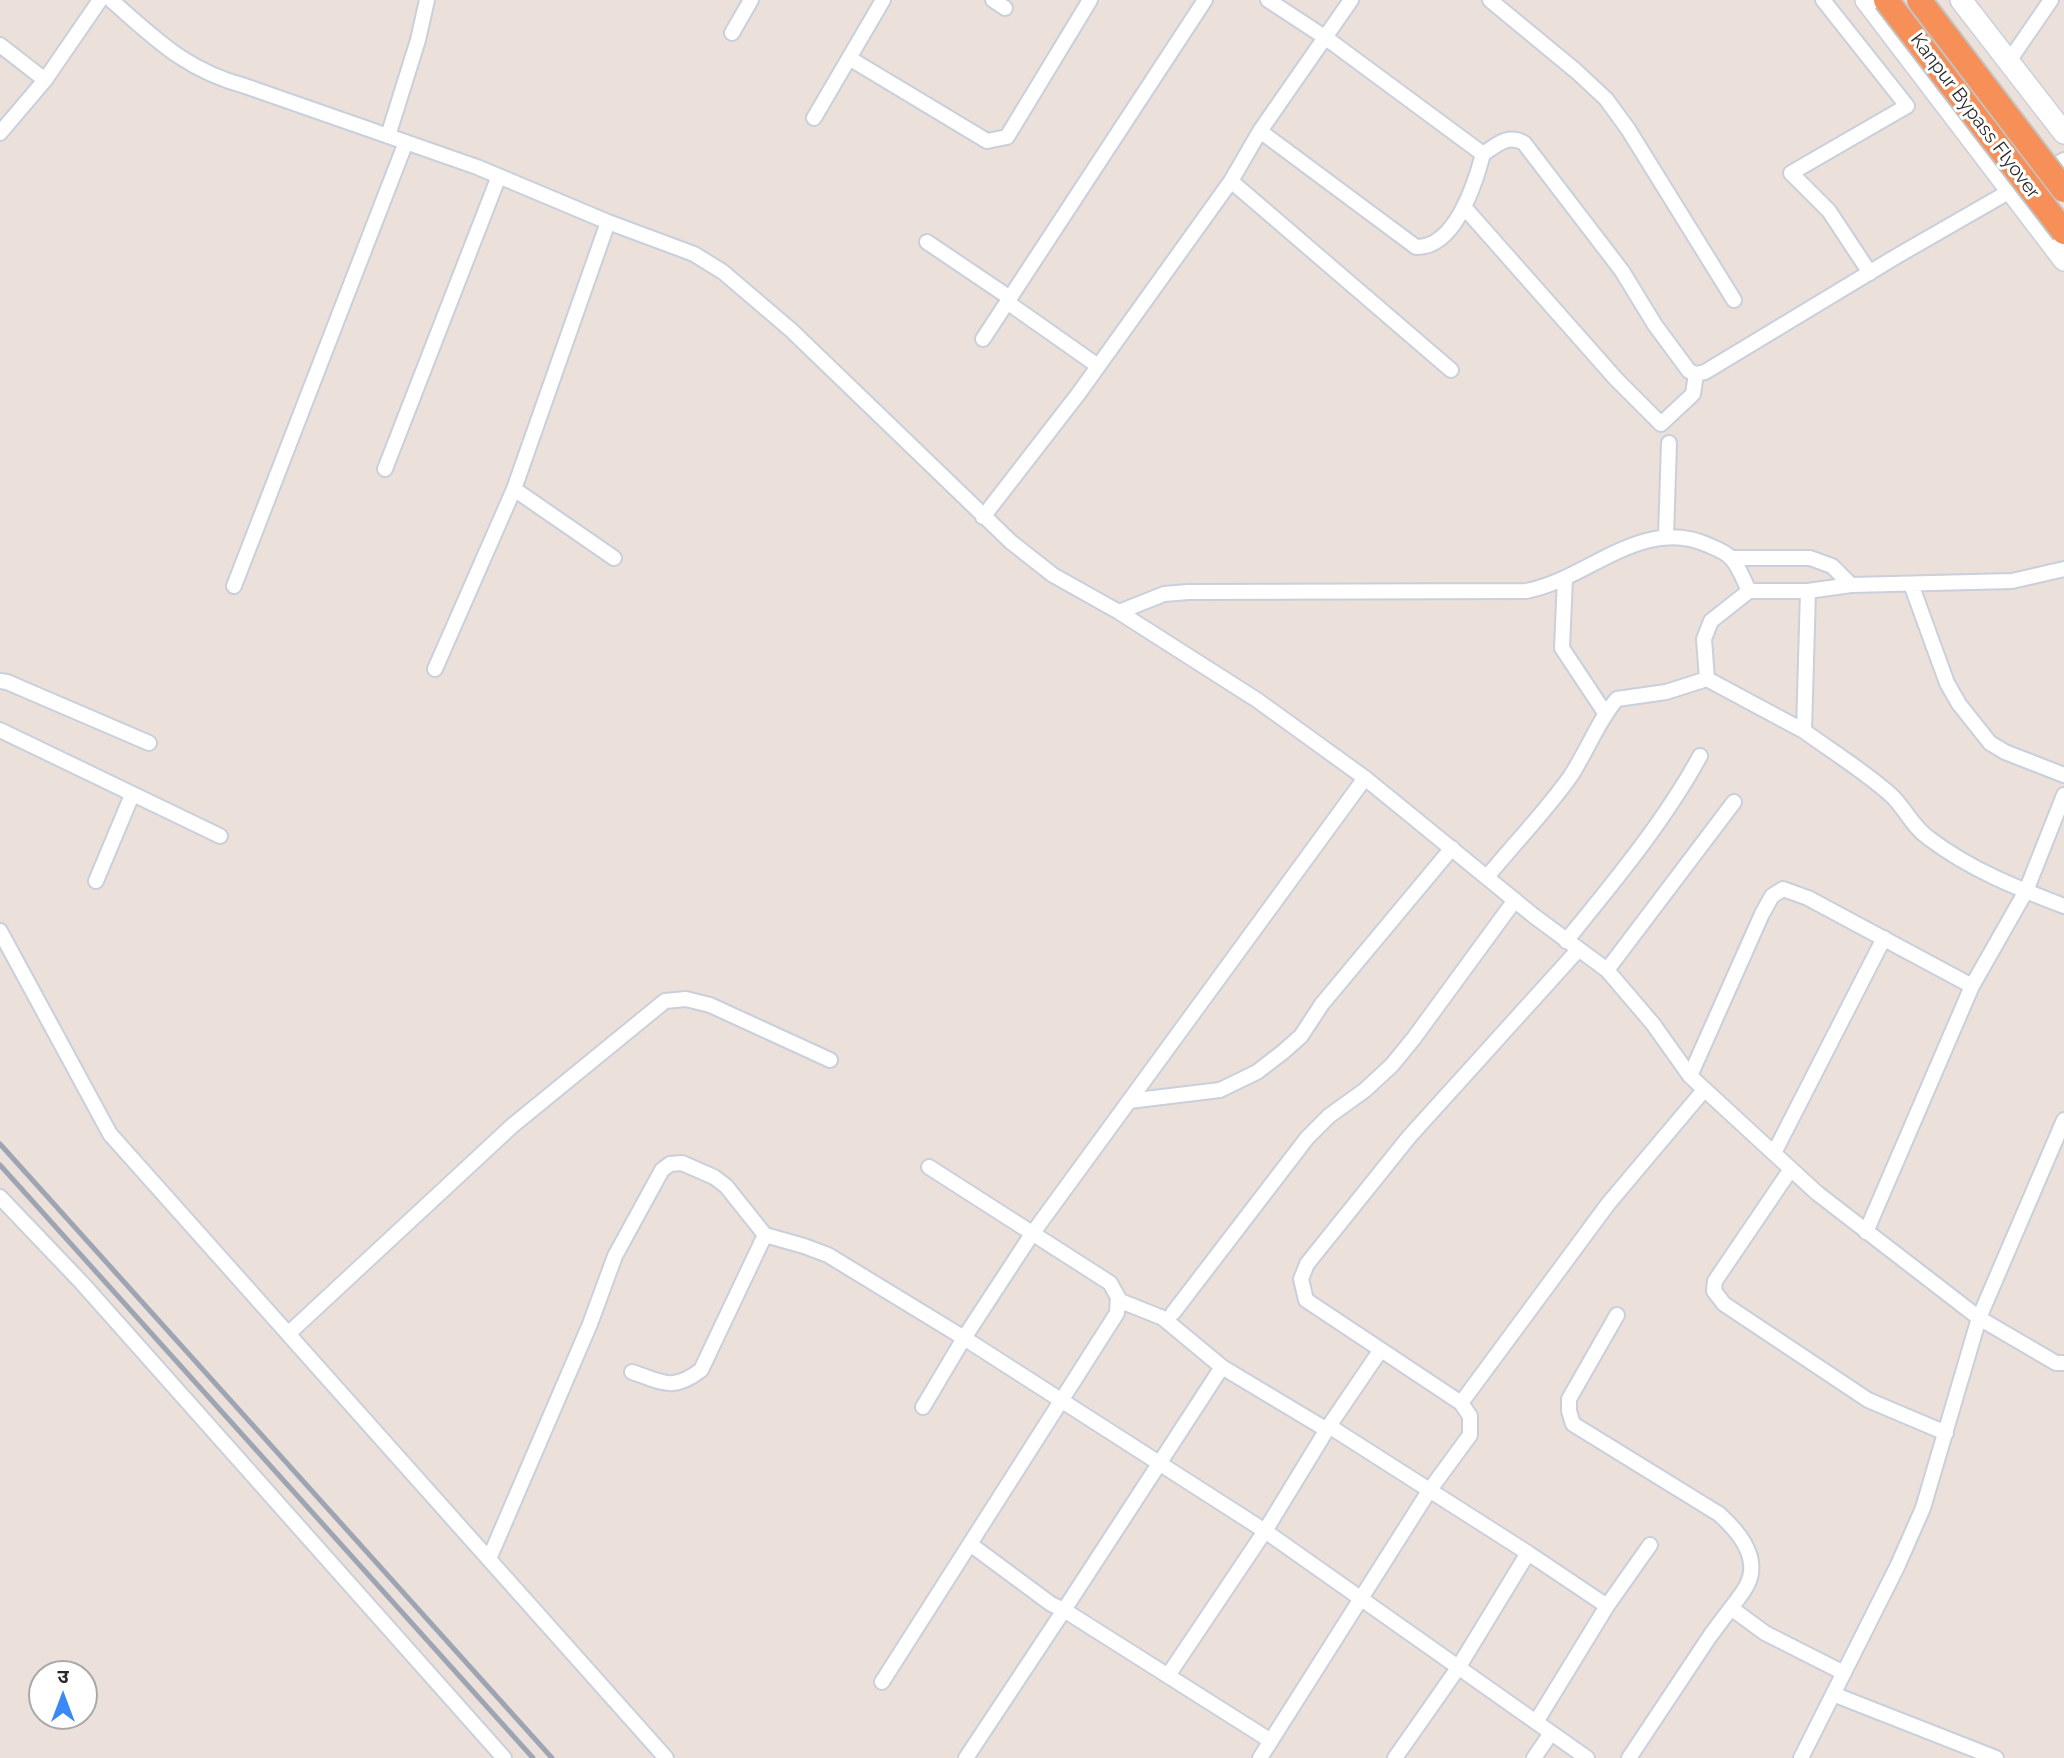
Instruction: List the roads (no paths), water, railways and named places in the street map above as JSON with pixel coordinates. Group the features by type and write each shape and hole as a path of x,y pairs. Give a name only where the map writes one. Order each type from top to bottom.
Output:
{"highway":[{"name":"Kanpur Bypass Flyover","path":"1886,0 2064,232"},
{"name":"Kanpur Bypass Flyover","path":"1919,0 2064,190"}],"main road":[{"path":"1866,0 2064,260"},
{"path":"1961,0 2064,133"}],"street":[{"path":"0,133 45,80 100,0"},
{"path":"111,0 175,54 205,73 499,176 608,222 694,254 723,272 791,330 983,517 1054,575 1119,612 1257,700 1365,778 1578,950 1607,970 1653,1024 1690,1076 1791,1169 1979,1318 2056,1363 2064,1363"},
{"path":"388,136 418,40 426,0"},
{"path":"732,33 751,0"},
{"path":"814,118 883,0"},
{"path":"849,58 987,141 1007,137 1090,0"},
{"path":"983,339 1205,0"},
{"path":"1268,0 1326,38 1483,154"},
{"path":"983,517 1098,366 1231,181 1260,131 1351,0"},
{"path":"1490,0 1606,99 1628,129 1734,300"},
{"path":"1823,0 1907,106 1791,173 1829,211 1870,273"},
{"path":"2008,61 2051,0"},
{"path":"0,45 45,80"},
{"path":"1260,131 1416,247 1434,244 1452,226 1475,184 1483,154 1509,138 1524,143 1622,271 1689,371 1696,374 1705,372 2064,160"},
{"path":"234,586 406,142"},
{"path":"385,469 499,176"},
{"path":"1231,181 1451,370"},
{"path":"1464,207 1615,379 1661,424 1693,394 1696,374"},
{"path":"435,669 514,489 608,222"},
{"path":"927,242 1098,366"},
{"path":"1666,536 1669,443"},
{"path":"514,489 614,558"},
{"path":"1119,612 1164,594 1526,591 1539,589 1637,544 1666,536 1697,539 1731,558 1819,560 1832,566 1851,585"},
{"path":"1731,558 1749,591"},
{"path":"1707,679 1704,639 1711,621 1749,591 1808,591 1851,585 2012,581 2064,569"},
{"path":"1564,578 1562,648 1605,713"},
{"path":"1911,584 1947,683 1990,743 2005,752 2064,775"},
{"path":"1804,731 1808,591"},
{"path":"1487,877 1570,777 1605,713 1617,699 1667,692 1707,679 1804,731 1873,780 1894,798 1927,838 1963,863 2064,906"},
{"path":"0,681 149,743"},
{"path":"0,730 220,836"},
{"path":"1566,940 1618,877 1687,780 1700,756"},
{"path":"923,1407 1032,1234 1365,778"},
{"path":"96,881 132,794"},
{"path":"1866,1231 1972,986 2026,891 2064,795"},
{"path":"1607,970 1734,802"},
{"path":"1129,1101 1220,1090 1257,1072 1283,1052 1301,1036 1322,1004 1452,848"},
{"path":"1690,1076 1772,896 1783,889 1808,898 1972,986"},
{"path":"1173,1313 1307,1138 1329,1116 1365,1090 1407,1047 1515,900"},
{"path":"0,931 110,1134 666,1758"},
{"path":"1774,1153 1884,938"},
{"path":"1260,1758 1429,1491 1470,1435 1470,1416 1461,1402 1306,1300 1301,1279 1307,1264 1409,1137 1578,950"},
{"path":"288,1334 512,1126 665,1001 686,999 710,1004 830,1060"},
{"path":"1461,1402 1608,1204 1704,1090"},
{"path":"1801,1758 1897,1567 1923,1508 1979,1318 2064,1121"},
{"path":"489,1559 590,1324 615,1256 662,1170 670,1164 682,1163 714,1177 726,1186 765,1235 828,1255 964,1338 1265,1531 1587,1758"},
{"path":"882,1682 1117,1314 1118,1300 1110,1283 929,1167"},
{"path":"1791,1169 1715,1281 1714,1291 1724,1304 1868,1400 1946,1433"},
{"path":"0,1196 100,1303 504,1758"},
{"path":"632,1372 674,1385 701,1370 765,1235"},
{"path":"1118,1300 1163,1318 1222,1367 1328,1428 1528,1553 1607,1606"},
{"path":"1617,1315 1569,1399 1573,1424 1718,1514 1733,1527 1745,1545 1752,1563 1748,1584 1629,1758"},
{"path":"1169,1674 1265,1531 1328,1428 1380,1351"},
{"path":"966,1758 1222,1367"},
{"path":"970,1545 1051,1604 1169,1674 1271,1741"},
{"path":"1536,1722 1607,1606 1650,1545"},
{"path":"1395,1758 1458,1668 1528,1553"},
{"path":"1731,1608 1765,1633 1844,1673"},
{"path":"1833,1693 1996,1758"},
{"path":"1534,1758 1551,1733"}],"railway":[{"path":"0,1144 552,1758"},
{"path":"0,1165 533,1758"}]}
